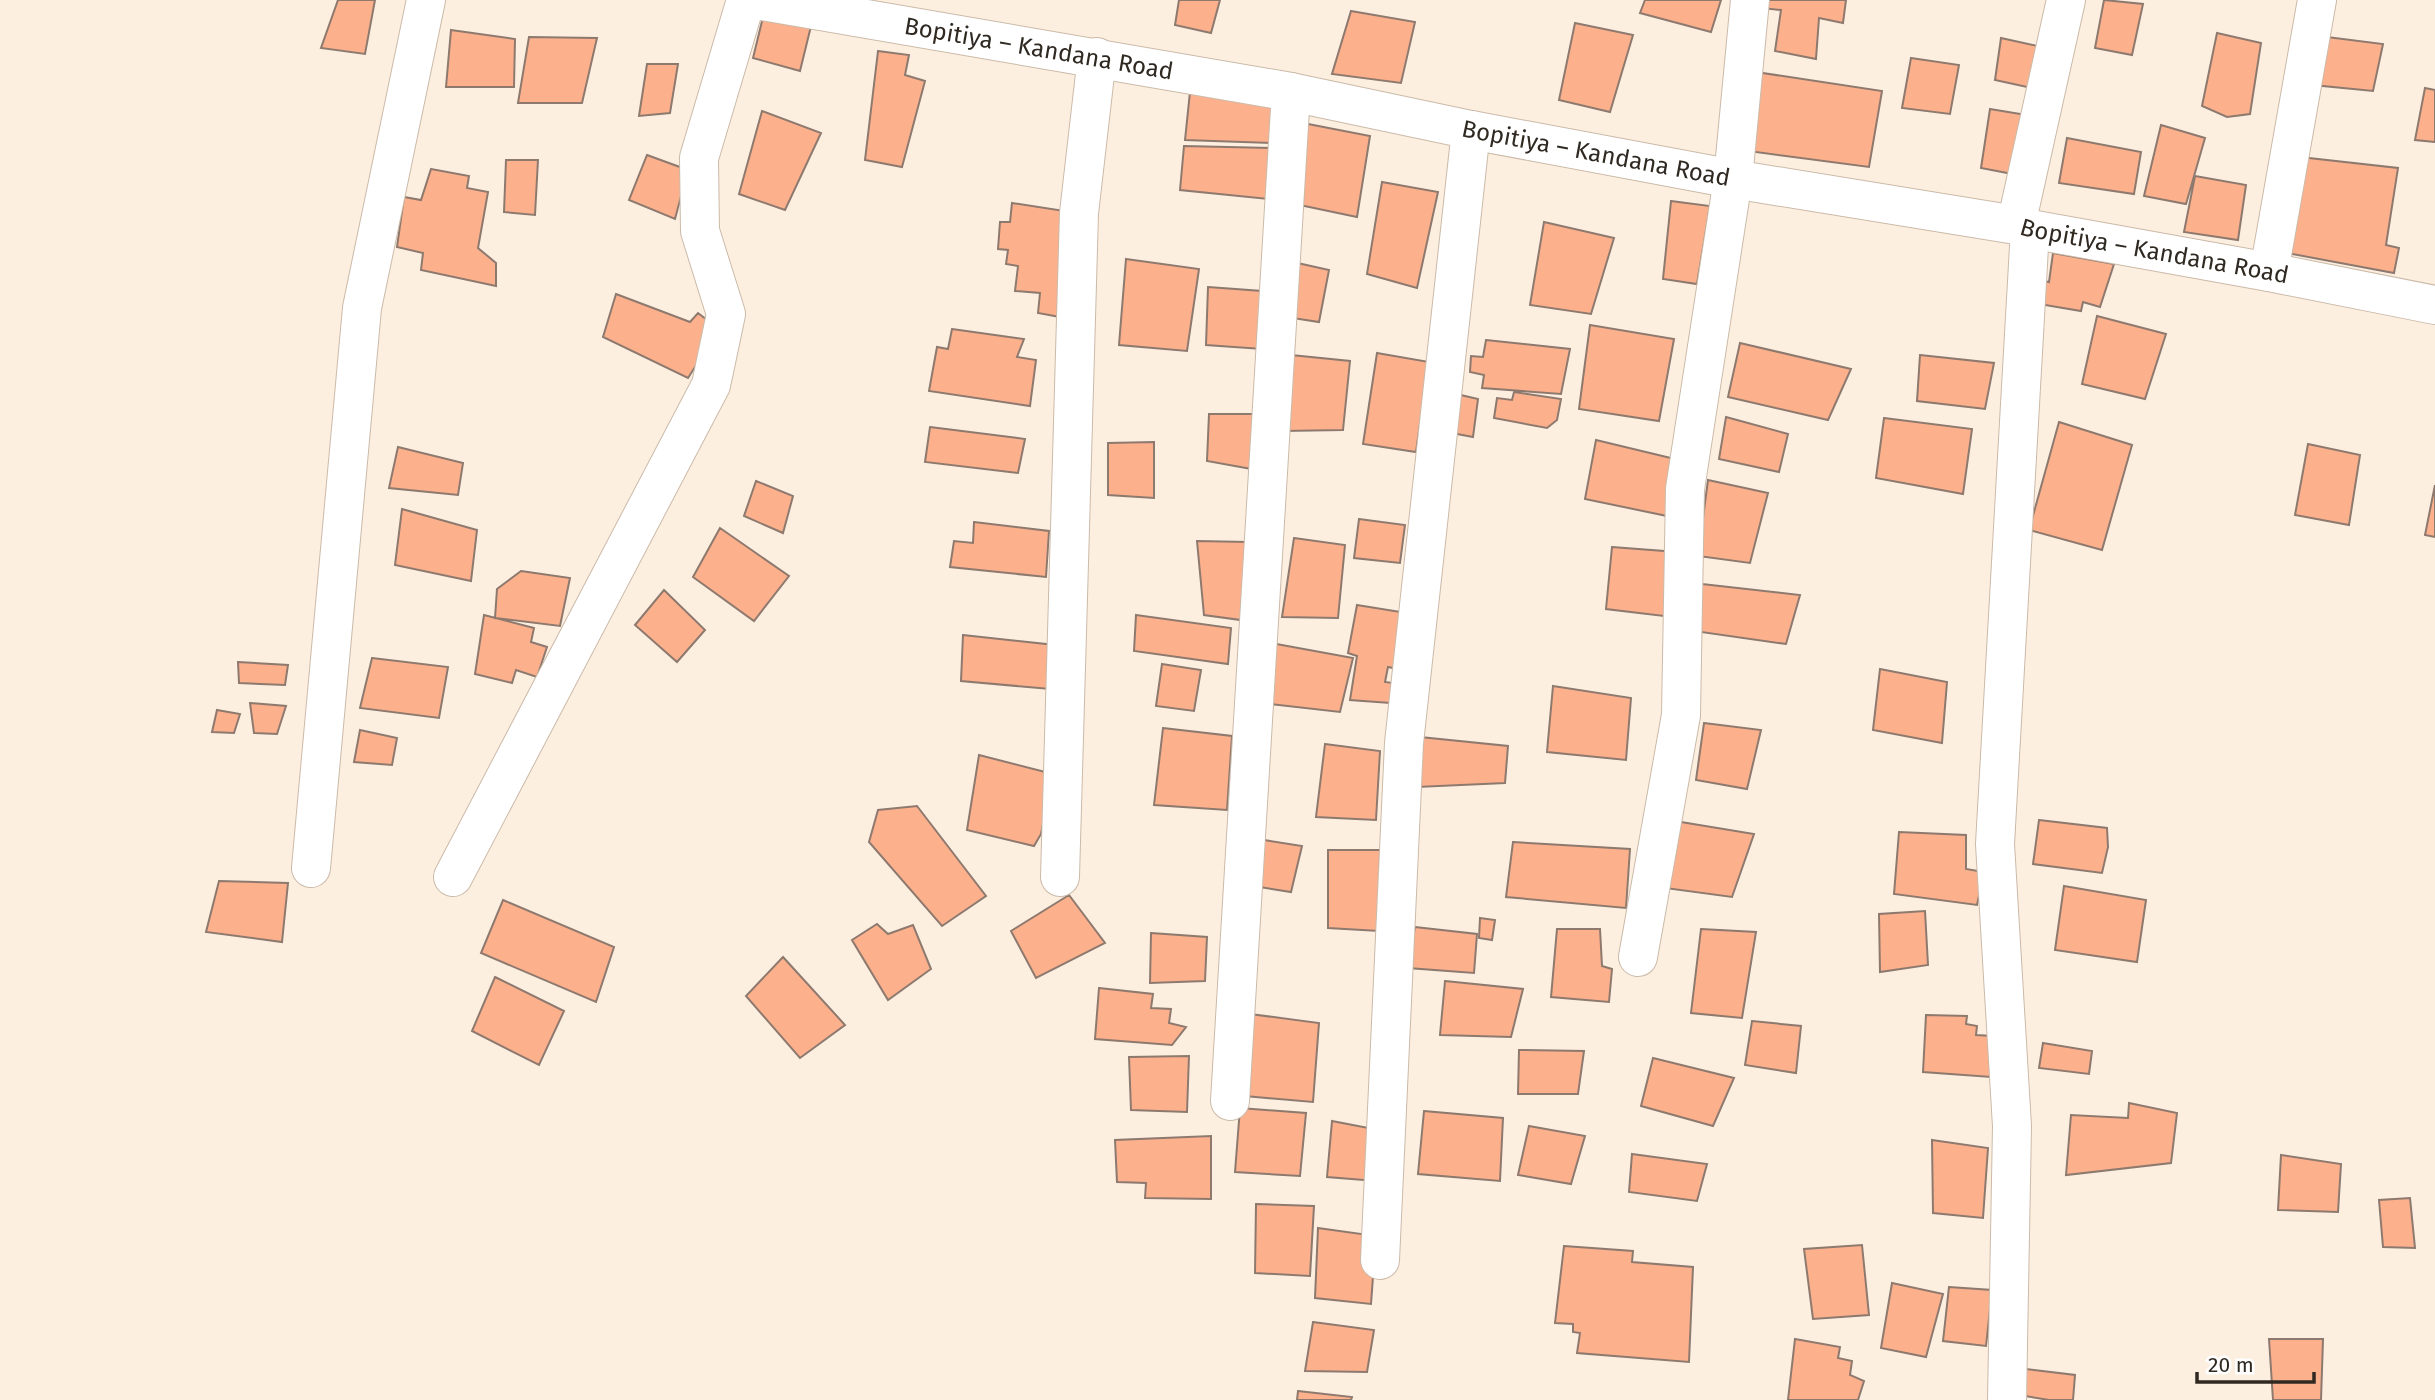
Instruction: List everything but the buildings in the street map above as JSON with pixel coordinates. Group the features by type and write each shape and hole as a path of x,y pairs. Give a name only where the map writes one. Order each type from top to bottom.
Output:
{"street":[{"path":"311,868 362,308 426,0"},
{"path":"453,877 711,385 726,314 701,231 699,158 746,0"},
{"name":"Bopitiya – Kandana Road","path":"757,0 1291,92 1471,130 1733,179 2023,227 2435,305"},
{"path":"1638,957 1681,715 1685,489 1733,179 1750,0"},
{"path":"2007,1400 2012,1126 1995,844 2023,227 2066,0"},
{"path":"2269,272 2317,0"},
{"path":"1060,877 1079,213 1097,57"},
{"path":"1230,1101 1291,92"},
{"path":"1380,1260 1404,743 1471,130"}]}
